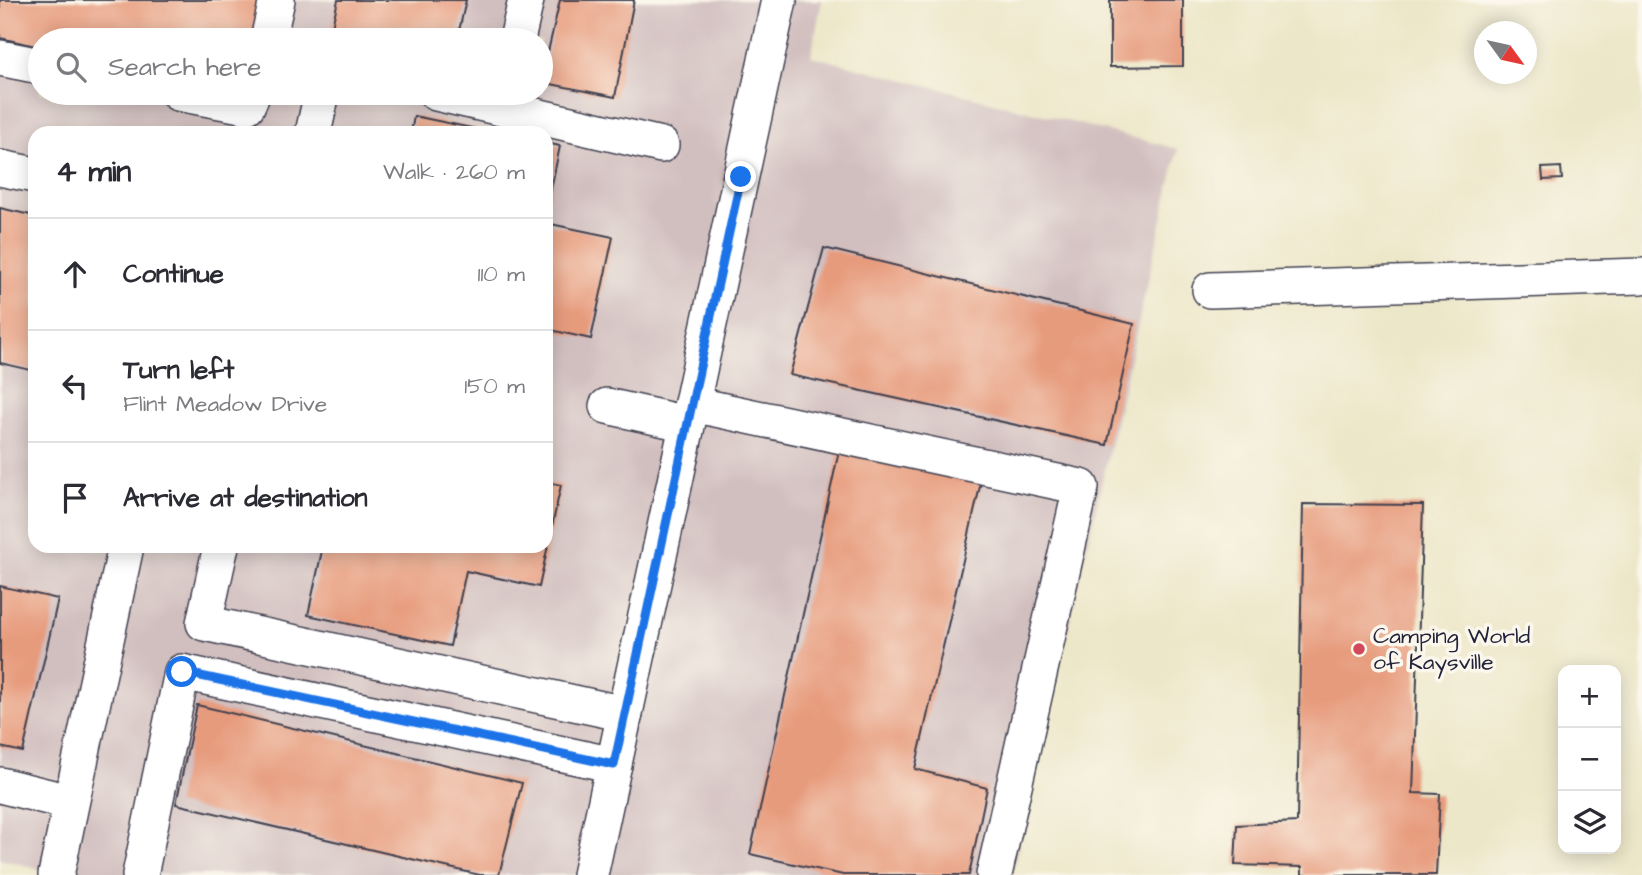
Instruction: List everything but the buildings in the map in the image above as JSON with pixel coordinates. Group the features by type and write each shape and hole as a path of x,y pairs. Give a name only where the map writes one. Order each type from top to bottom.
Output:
{"street":[{"path":"271,28 277,0"},
{"path":"520,28 526,0"},
{"path":"590,875 779,0"},
{"path":"0,58 28,64"},
{"path":"315,126 319,105"},
{"path":"488,105 661,145"},
{"path":"0,168 28,174"},
{"path":"1210,290 1642,276"},
{"path":"607,406 689,414 1081,487 994,875"},
{"path":"56,875 69,802 124,553"},
{"path":"219,553 204,623 625,714"},
{"path":"140,875 182,672 614,765"},
{"path":"0,785 69,802"}],"shaded area":[{"path":"0,0 822,0 811,56 1178,149 1012,875 64,875 0,859"}],"place":[{"name":"Camping World of Kaysville","path":"1359,649"}],"route":[{"path":"182,672 614,765 741,177"}]}
